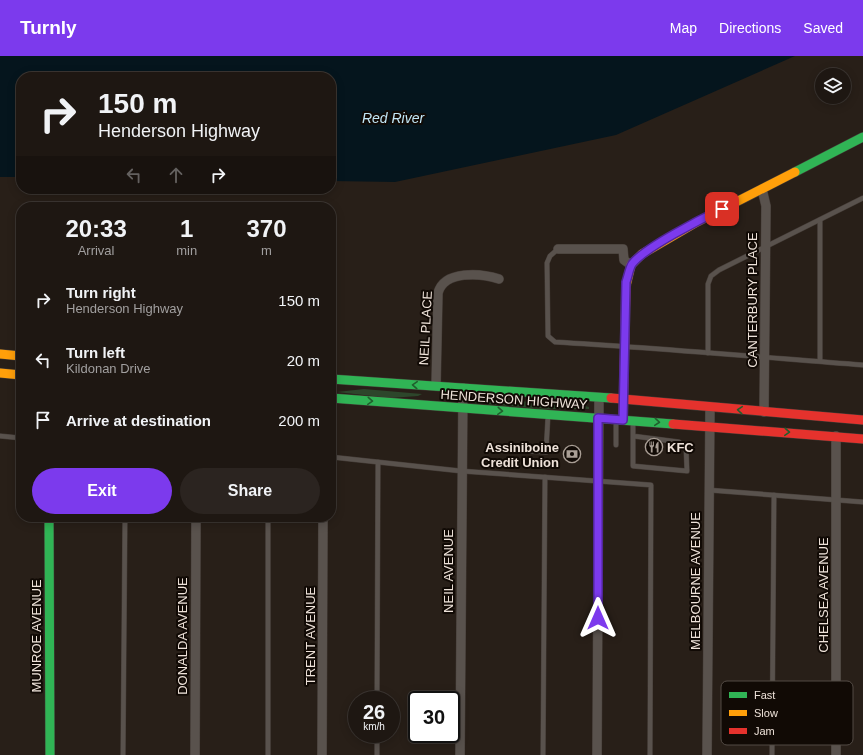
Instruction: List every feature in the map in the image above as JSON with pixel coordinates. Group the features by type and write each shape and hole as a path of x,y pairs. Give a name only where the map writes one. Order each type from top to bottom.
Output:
{"main road":[{"path":"620,419 624,399 626,282 631,265 642,254 695,223 863,137"},
{"path":"0,354 16,356"},
{"path":"0,373 16,375"},
{"name":"HENDERSON HIGHWAY","path":"336,380 436,396 461,408 633,420 863,439"},
{"name":"HENDERSON HIGHWAY","path":"336,398 436,396 463,388 624,399 863,420"},
{"name":"MUNROE AVENUE","path":"49,522 50,755"}],"street":[{"name":"CANTERBURY PLACE","path":"762,189 766,206 764,412"},
{"path":"558,249 623,249 624,260 631,265"},
{"name":"NEIL PLACE","path":"436,396 438,293 440,285 448,278 461,276 489,276 499,279"},
{"name":"NEIL AVENUE","path":"460,755 461,408 463,388"},
{"path":"597,755 599,398"},
{"name":"MELBOURNE AVENUE","path":"707,755 708,490 710,407"},
{"name":"CHELSEA AVENUE","path":"836,436 836,681"},
{"name":"DONALDA AVENUE","path":"195,755 196,522"},
{"name":"TRENT AVENUE","path":"322,755 323,522"},
{"name":"CHELSEA AVENUE","path":"836,745 836,755"}],"lane":[{"path":"708,353 708,284 711,276 719,270 863,198"},
{"path":"820,220 820,361"},
{"path":"558,249 550,256 547,263 548,336 554,342 625,346 863,365"},
{"path":"523,451 546,452 548,414"},
{"path":"616,445 620,419"},
{"path":"633,420 633,436 633,466 687,470 686,448 679,442 633,436"},
{"path":"0,436 16,438"},
{"path":"336,458 461,470 651,485 650,755"},
{"path":"377,691 378,462"},
{"path":"543,755 545,477"},
{"path":"708,490 863,502"},
{"path":"773,681 774,495"},
{"path":"123,755 125,522"},
{"path":"268,522 268,755"},
{"path":"376,755 377,743"},
{"path":"772,745 772,755"}],"green space":[{"path":"364,389 422,394 418,396 390,398 337,392"},
{"path":"504,400 585,406 589,407 589,409 546,409 474,403 481,401"}],"water":[{"name":"Red River","path":"0,56 795,56 616,135 395,182 336,181 336,72 16,72 16,177 0,177"}],"traffic: fast":[{"path":"795,172 863,137"},
{"path":"336,379 611,398"},
{"path":"336,398 673,424"},
{"path":"49,522 50,755"}],"traffic: slow":[{"path":"626,286 631,265 642,254 695,223 795,172"},
{"path":"0,354 16,356"},
{"path":"0,373 16,375"}],"traffic: jam":[{"path":"623,420 626,286"},
{"path":"611,398 863,420"},
{"path":"673,424 863,439"}],"place":[{"name":"KFC","path":"654,447"},
{"name":"Assiniboine Credit Union","path":"572,454"}],"route":[{"path":"598,618 598,418 623,420 626,282 631,265 642,254 722,209"}]}
